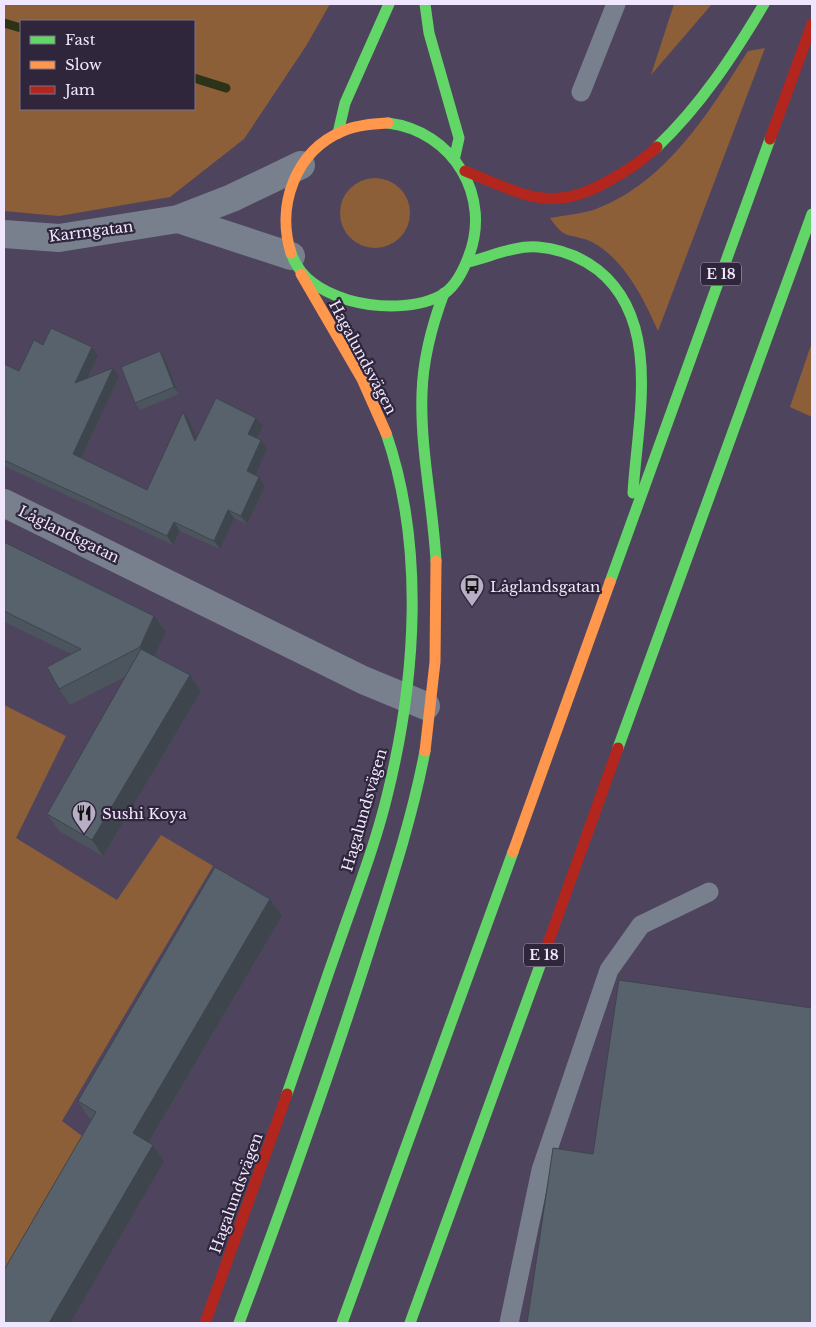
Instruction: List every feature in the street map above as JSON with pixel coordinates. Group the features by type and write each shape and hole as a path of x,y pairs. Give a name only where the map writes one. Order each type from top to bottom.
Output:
{"main road":[{"path":"338,133 345,103 388,4"},
{"path":"425,4 429,33 459,138 454,156"},
{"path":"465,171 546,199 566,200 617,178 642,161 676,129 718,74 764,4"},
{"name":"E 18","path":"342,1323 812,24"},
{"name":"Hagalundsvägen","path":"205,1323 282,1111 376,831 394,767 412,629 410,546 402,493 390,446 374,404 296,265 284,225 288,194 301,165 317,146 338,133 362,124 388,123 412,128 435,139 454,156 465,171 476,200 476,232 468,262 444,293 433,323 424,371 422,408 434,527 438,606 432,708 418,784 350,1010 292,1180 239,1323"},
{"name":"E 18","path":"410,1323 812,214"},
{"path":"468,262 536,247 566,251 591,264 610,280 627,303 638,340 639,374 631,523"},
{"name":"Hagalundsvägen","path":"296,265 328,292 358,303 386,306 418,302 444,293"}],"street":[{"name":"Karmgatan","path":"4,234 59,238 178,219 232,198 301,165"},
{"name":"Karmgatan","path":"178,219 296,265"},
{"name":"Låglandsgatan","path":"4,503 354,675 404,698 432,708"}],"lane":[{"path":"581,92 615,4"},
{"path":"509,1323 541,1170 609,970 642,925 709,892"}],"shaded area":[{"path":"4,4 330,4 306,46 244,139 170,197 59,216 4,211"},
{"path":"674,4 712,4 651,75"},
{"path":"765,48 658,331 632,281 614,259 592,242 565,234 555,226 550,218 596,209 621,197 644,181 684,143 718,98 748,51"},
{"path":"375,178 388,181 400,188 407,200 410,213 407,226 400,238 388,245 375,248 362,245 350,238 343,226 340,213 343,200 350,188 362,181"},
{"path":"812,342 812,417 790,407"},
{"path":"4,705 66,736 16,838 117,900 161,835 213,866 62,1121 86,1139 4,1274"}],"building":[{"path":"51,328 92,347 75,383 113,368 73,454 147,490 183,412 195,441 216,398 256,418 248,434 261,440 247,471 259,477 241,516 228,510 214,541 174,522 167,536 4,460 4,364 19,371 34,340 43,345"},
{"path":"160,351 174,387 135,403 121,367"},
{"path":"4,542 154,616 140,647 59,689 47,667 81,649 4,611"},
{"path":"141,649 190,675 92,840 47,814"},
{"path":"215,867 270,899 133,1133 153,1145 49,1323 4,1323 4,1270 96,1112 78,1101"},
{"path":"619,980 812,1008 812,1323 527,1323 553,1148 593,1154"}],"waterway":[{"path":"4,23 20,28"},
{"path":"195,78 226,88"}],"traffic: fast":[{"path":"338,133 345,103 389,4"},
{"path":"425,4 429,33 459,138 455,156"},
{"path":"657,147 702,97 764,4"},
{"path":"291,253 300,270 313,283 329,293 359,303 384,306 410,305 435,299 449,290 456,282 468,258 474,235 475,212 471,191 462,171 448,153 431,139 411,129 388,123"},
{"path":"610,582 770,139"},
{"path":"618,748 812,214"},
{"path":"468,262 520,248 538,247 554,250 570,254 591,265 618,292 631,317 639,345 641,405 633,493"},
{"path":"436,561 423,435 422,393 429,342 444,293"},
{"path":"287,1094 378,830 398,748 405,704 410,658 411,566 407,521 398,476 386,433"},
{"path":"239,1323 354,998 400,852 414,802 425,751"},
{"path":"342,1323 513,852"},
{"path":"410,1323 542,960"}],"traffic: slow":[{"path":"291,253 287,235 288,199 293,182 301,166 326,140 343,131 359,126 388,123"},
{"path":"301,274 362,379 386,433"},
{"path":"425,751 435,662 436,561"},
{"path":"513,852 610,582"}],"traffic: jam":[{"path":"770,139 812,24"},
{"path":"465,171 504,187 537,197 553,199 571,197 589,191 616,177 657,147"},
{"path":"542,960 618,748"},
{"path":"205,1323 287,1094"}],"place":[{"name":"Låglandsgatan","path":"472,607"},
{"name":"Sushi Koya","path":"84,834"}]}
